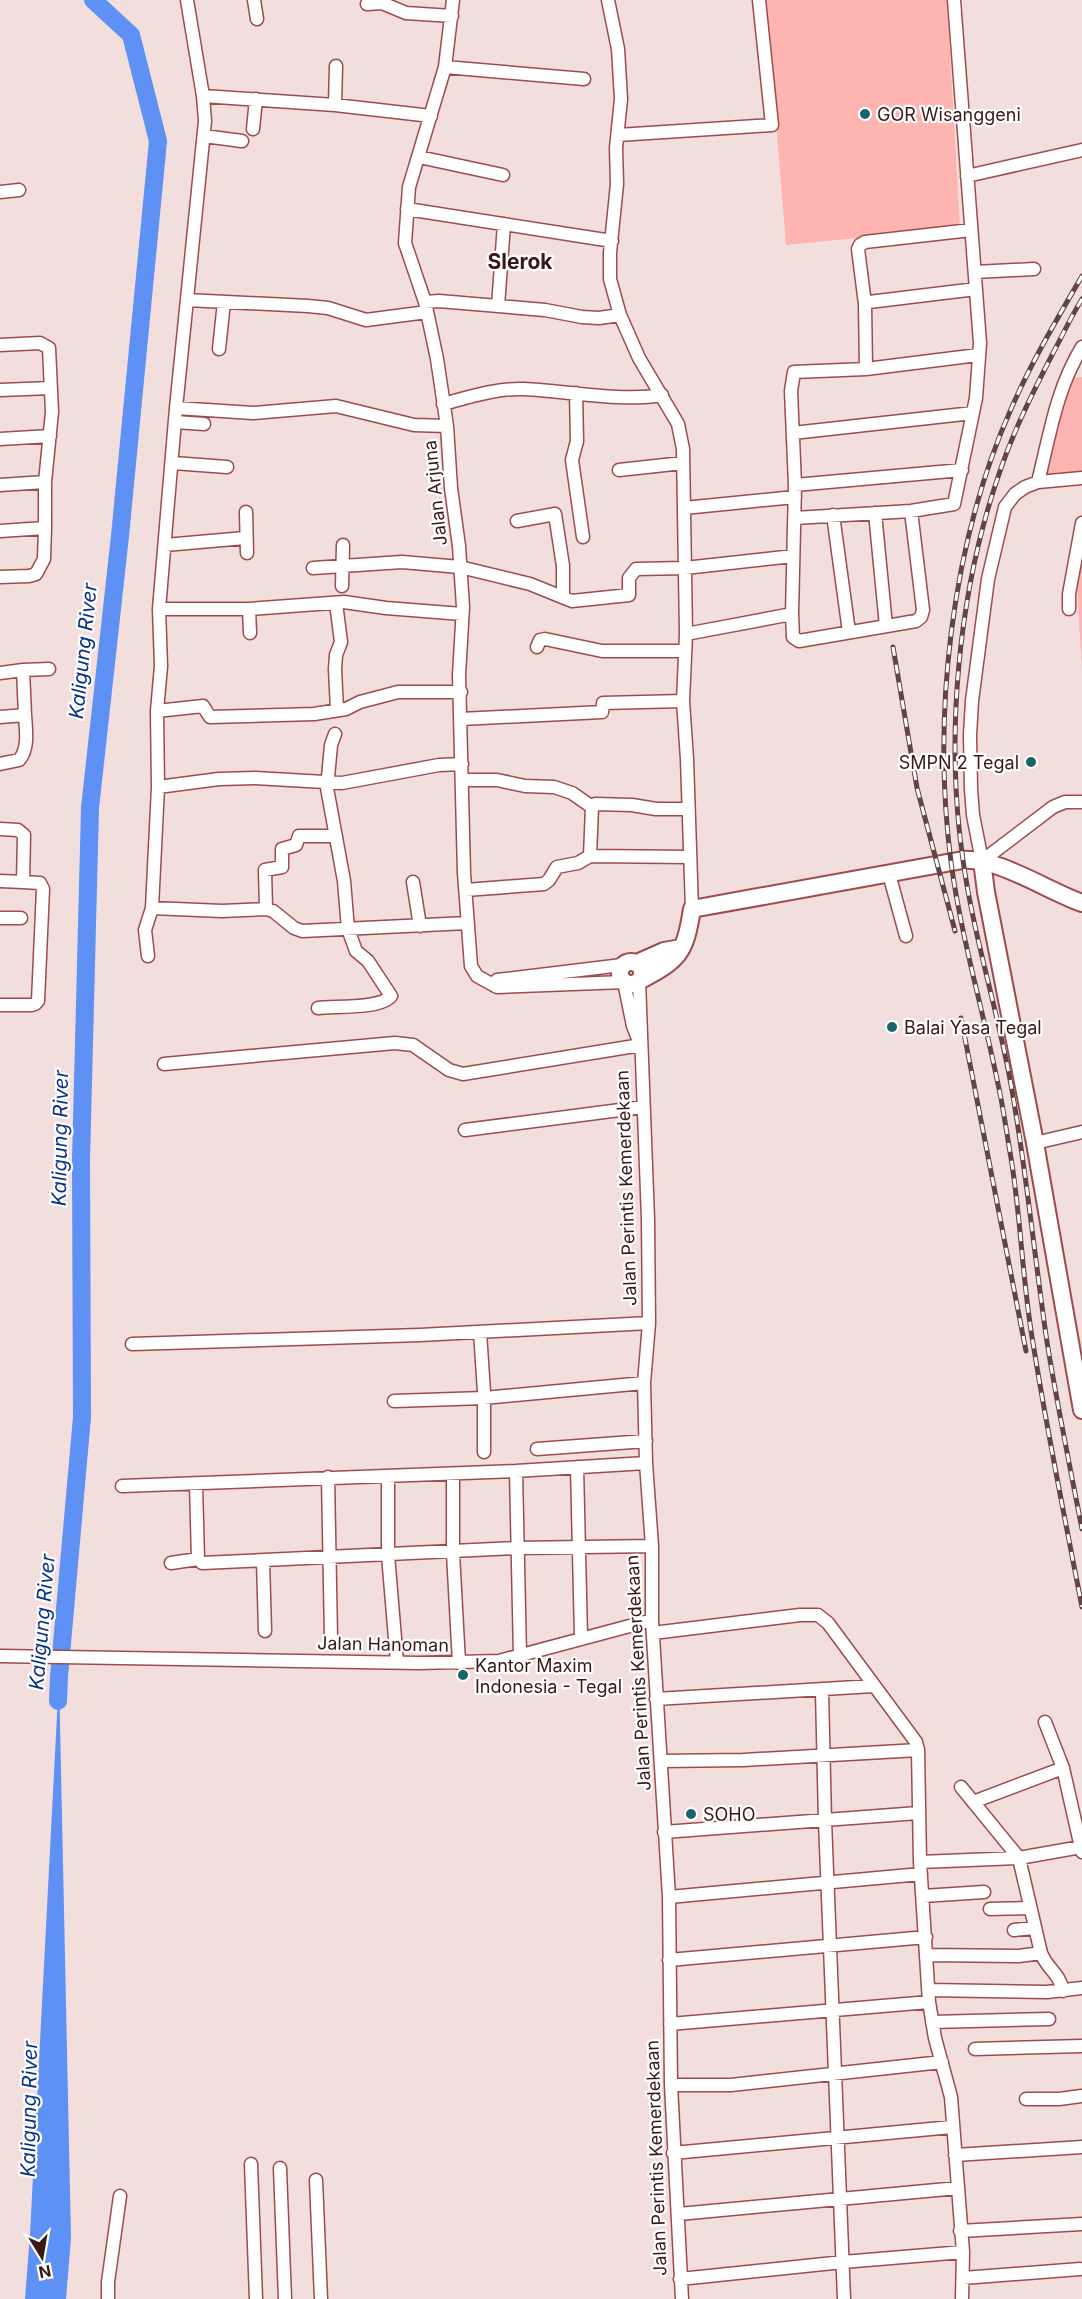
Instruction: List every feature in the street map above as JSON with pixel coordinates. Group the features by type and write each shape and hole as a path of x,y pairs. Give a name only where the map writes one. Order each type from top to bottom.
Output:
{"street":[{"path":"148,956 146,930 152,908 158,787 157,711 161,666 159,609 176,408 204,136 203,96 187,0"},
{"path":"254,0 257,19"},
{"name":"Jalan Arjuna","path":"453,0 445,67 409,187 405,243 426,307 447,426 462,614 459,675 467,923 471,966 477,976 491,983"},
{"path":"608,0 618,49 621,85 610,279 620,315 639,358 678,424 682,437 686,634 682,701 692,909 689,931 676,959 668,966 632,982 497,987 491,983 497,980 630,964 664,951 681,948"},
{"path":"618,135 772,125 759,0"},
{"path":"795,518 911,511 954,504 976,398 980,343 954,0"},
{"path":"367,4 382,3 406,13 452,16"},
{"path":"335,105 336,66"},
{"path":"445,67 584,79"},
{"path":"203,96 335,105 431,116"},
{"path":"253,129 256,99"},
{"path":"204,136 242,141"},
{"path":"968,176 1082,150"},
{"path":"419,157 503,175"},
{"path":"0,192 19,190"},
{"path":"406,209 612,241"},
{"path":"498,306 504,224"},
{"path":"866,369 865,304 858,249 860,245 865,242 971,230"},
{"path":"975,272 1034,269"},
{"path":"865,304 976,289"},
{"path":"188,300 318,307 340,311 366,320 426,307 439,301 544,310 582,317 599,318 620,315"},
{"path":"219,348 224,303"},
{"path":"0,345 46,345 49,348 52,412 45,482 44,559 36,574 0,577"},
{"path":"1038,482 1060,391 1068,369 1082,347"},
{"path":"911,511 923,610 921,617 916,621 799,641 793,636 795,491 791,391 794,372 866,369 978,355"},
{"path":"0,390 51,388"},
{"path":"443,404 502,390 522,389 641,398 662,395"},
{"path":"576,393 577,441 572,460 583,537"},
{"path":"176,408 253,413 336,406 414,425 447,426"},
{"path":"793,433 973,413"},
{"path":"175,422 204,424"},
{"path":"0,439 50,436"},
{"path":"173,463 227,467"},
{"path":"619,470 683,463"},
{"path":"684,508 795,491 962,470"},
{"path":"1082,478 1038,482 1025,487 1005,507 988,579 972,701 970,735 973,815 1035,1143 1082,1410"},
{"path":"0,485 45,482"},
{"path":"246,512 245,538 248,553"},
{"path":"875,513 886,626"},
{"path":"517,520 555,514 563,566 563,597"},
{"path":"833,515 849,633"},
{"path":"1069,609 1069,594 1082,523"},
{"path":"0,531 45,528"},
{"path":"165,545 245,538"},
{"path":"342,586 343,545"},
{"path":"312,568 402,562 460,567 530,584 572,601 585,601 629,595 629,578 636,569 685,568 793,556"},
{"path":"159,609 249,609 353,602 386,608 462,614"},
{"path":"336,603 341,642 336,655 335,669 337,710"},
{"path":"249,609 250,633"},
{"path":"686,634 792,614"},
{"path":"537,646 540,640 545,639 602,651 684,651"},
{"path":"0,673 49,669"},
{"path":"0,764 19,760 24,753 27,733 23,670"},
{"path":"157,711 203,706 210,717 314,714 337,710 398,692 461,692"},
{"path":"461,719 602,712 603,704 682,701"},
{"path":"0,717 25,715"},
{"path":"318,1008 366,1006 382,1002 391,996 368,961 356,951 348,929 344,881 327,783 331,746 335,734"},
{"path":"158,787 219,779 255,778 342,783 439,765 462,764"},
{"path":"462,780 497,780 525,786 554,787 572,793 592,807"},
{"path":"982,861 1053,807 1065,802 1082,802"},
{"path":"592,807 602,803 656,809 688,808"},
{"path":"590,856 592,807"},
{"path":"0,829 14,829 23,832 23,882"},
{"path":"266,909 265,870 282,867 282,849 296,845 299,836 336,836"},
{"path":"466,890 544,884 557,867 578,863 590,856 689,857"},
{"path":"692,909 972,859 997,865 1082,903"},
{"path":"889,874 906,936"},
{"path":"0,881 38,882 42,884 43,889 38,1001 35,1005 0,1005"},
{"path":"413,882 420,926"},
{"path":"152,908 222,911 266,909 273,911 294,928 302,931 467,923"},
{"path":"0,918 21,918"},
{"name":"Jalan Perintis Kemerdekaan","path":"630,964 642,974 632,982 642,1020 648,1219 649,1323 644,1383 645,1441 652,1546 651,1620 669,1897 673,2153 679,2214 682,2299"},
{"path":"164,1064 395,1043 413,1045 449,1070 463,1074 641,1045"},
{"path":"465,1130 643,1107"},
{"path":"1035,1143 1082,1132"},
{"path":"132,1344 480,1332 649,1323"},
{"path":"480,1332 484,1452"},
{"path":"394,1401 484,1398 644,1383"},
{"path":"537,1449 645,1441"},
{"path":"122,1486 516,1472 646,1463"},
{"path":"577,1467 581,1637"},
{"path":"516,1472 520,1656"},
{"path":"453,1474 453,1553 459,1663"},
{"path":"388,1476 388,1555 397,1662"},
{"path":"328,1477 331,1638"},
{"path":"195,1484 198,1559 202,1563 453,1553 517,1548 652,1546"},
{"path":"171,1563 198,1559"},
{"path":"264,1561 265,1631"},
{"path":"653,1633 800,1615 818,1615 828,1623 873,1686 909,1730 918,1750 920,1868 929,1996 932,2022 951,2097 963,2252 962,2299"},
{"name":"Jalan Hanoman","path":"0,1656 459,1663 499,1661 581,1637 651,1620"},
{"path":"656,1699 873,1686"},
{"path":"822,1690 844,2299"},
{"path":"669,1897 828,1883 920,1868 1081,1849 1063,1768 1045,1722"},
{"path":"661,1761 824,1756 918,1750"},
{"path":"973,1802 1063,1768"},
{"path":"961,1787 1019,1858 1041,1953 1058,1976 1063,1991"},
{"path":"664,1832 918,1813"},
{"path":"923,1896 984,1892"},
{"path":"990,1909 1030,1908"},
{"path":"1014,1930 1035,1928"},
{"path":"669,1960 926,1937"},
{"path":"927,1955 1019,1956 1041,1953"},
{"path":"670,2024 832,2010 929,1996 1082,1989"},
{"path":"932,2022 1049,2019"},
{"path":"975,2049 1082,2046"},
{"path":"671,2085 717,2086 942,2062"},
{"path":"1026,2099 1082,2096"},
{"path":"673,2153 952,2127"},
{"path":"955,2155 1082,2147"},
{"path":"251,2164 256,2299"},
{"path":"280,2168 285,2299"},
{"path":"316,2180 321,2299"},
{"path":"679,2214 958,2188"},
{"path":"108,2299 108,2282 120,2196"},
{"path":"960,2231 1082,2224"},
{"path":"680,2280 843,2262 963,2252"},
{"path":"963,2278 1080,2270"}],"shaded area":[{"name":"GOR Wisanggeni","path":"766,0 947,0 960,228 786,245"},
{"path":"1082,377 1082,478 1038,482 1065,378"},
{"path":"1082,564 1082,669 1076,571"}],"water":[{"name":"Kaligung River","path":"59,1677 71,2238 66,2299 25,2299 30,2234"}],"waterway":[{"name":"Kaligung River","path":"58,1701 82,1417 81,1160 90,808 120,536 158,141 131,35 93,0"}],"railway":[{"path":"1082,276 1019,392 990,461 974,516 951,631 944,749 946,806 955,890 1003,1109 1014,1176 1033,1343 1082,1607"},
{"path":"1082,299 1016,430 984,522 973,569 959,667 955,765 963,860 980,949 1013,1096 1047,1342 1082,1529"},
{"path":"893,647 917,788 955,931"},
{"path":"961,1018 1026,1351"}],"place":[{"name":"GOR Wisanggeni","path":"865,114"},
{"name":"SMPN 2 Tegal","path":"1031,762"},
{"name":"Balai Yasa Tegal","path":"892,1027"},
{"name":"Kantor Maxim Indonesia - Tegal","path":"463,1675"},
{"name":"SOHO","path":"691,1814"}],"district":[{"name":"Slerok","path":"520,261"}]}
